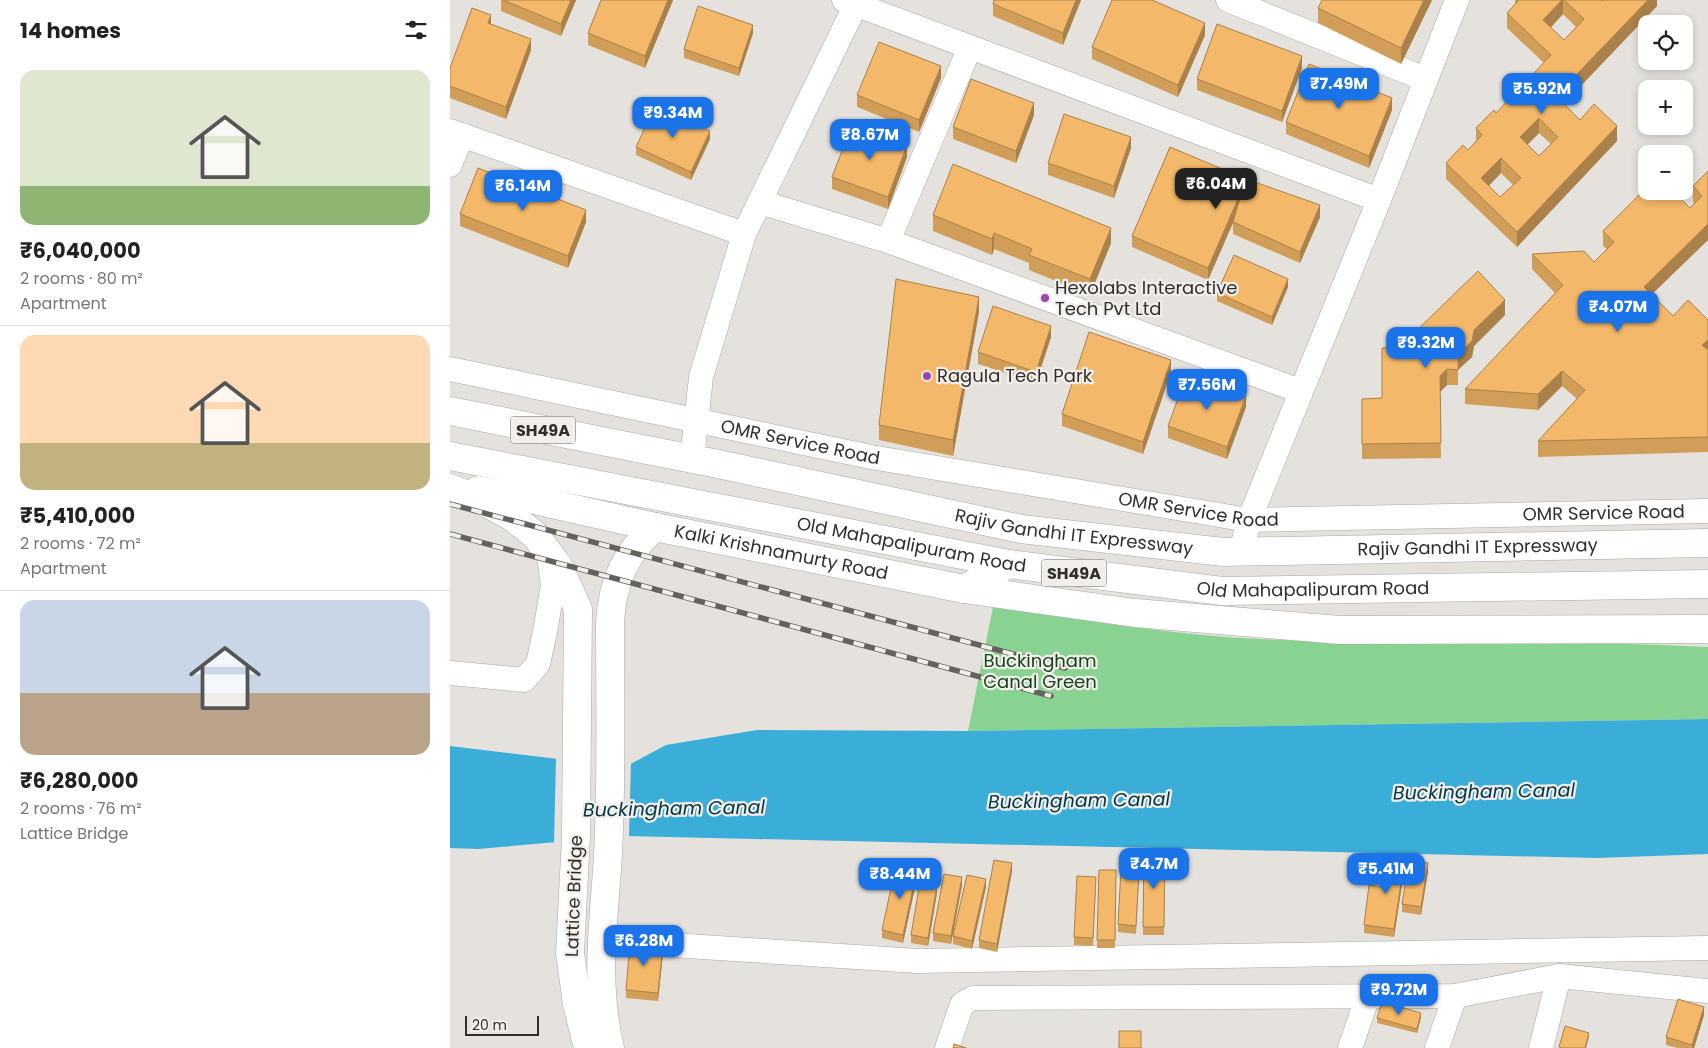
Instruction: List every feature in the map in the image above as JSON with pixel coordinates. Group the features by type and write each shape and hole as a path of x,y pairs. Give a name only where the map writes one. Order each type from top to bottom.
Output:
{"main road":[{"name":"Rajiv Gandhi IT Expressway","path":"450,411 692,459 1021,530 1223,552 1708,543"},
{"name":"Old Mahapalipuram Road","path":"450,456 1009,564 1222,591 1708,584"},
{"path":"450,488 521,497 655,527"},
{"path":"450,488 512,516 548,550"},
{"name":"Kalki Krishnamurty Road","path":"610,623 615,590 622,568 633,548 655,527 964,589 1135,613 1340,630 1708,629"},
{"name":"Lattice Bridge","path":"548,550 573,593 578,609 576,836 570,953 577,1004 588,1048"},
{"path":"964,589 1009,564"},
{"name":"Lattice Bridge","path":"610,623 608,854 600,972 603,1008 610,1048"}],"street":[{"path":"1228,0 1425,79"},
{"path":"1241,552 1249,520 1379,200 1457,0"},
{"path":"692,459 701,377 744,234 852,2 1379,200"},
{"path":"888,241 970,47"},
{"path":"450,165 456,133 744,234"},
{"path":"760,202 888,241 1300,391"},
{"name":"OMR Service Road","path":"450,369 871,457 1249,520 1708,511"},
{"path":"450,673 524,680 538,664 553,586 548,550"},
{"path":"626,942 917,961 1708,948"},
{"path":"1542,1048 1559,976"},
{"path":"947,1048 962,1004 973,998 1455,996 1559,976 1708,991"},
{"path":"1350,1048 1368,996"},
{"path":"1437,1048 1455,996"}],"green space":[{"name":"Buckingham Canal Green","path":"993,607 1159,630 1259,639 1371,642 1596,643 1708,647 1708,719 968,731"}],"water":[{"name":"Buckingham Canal","path":"1708,719 1708,854 1597,858 626,836 478,849 450,848 450,746 625,767 666,745 757,730 968,731"}],"pier":[{"path":"556,757 625,765 631,761 629,838 554,845"}],"building":[{"path":"503,0 571,0 561,24"},
{"path":"601,0 668,0 645,56 588,33"},
{"path":"994,0 1076,0 1063,33 993,4"},
{"path":"1112,0 1152,0 1205,23 1178,85 1092,47"},
{"path":"1322,0 1424,0 1401,48 1318,8"},
{"path":"1562,0 1543,20 1564,40 1584,19 1564,0 1648,0 1556,96 1580,120 1594,104 1617,126 1517,232 1446,163 1463,145 1468,150 1482,135 1476,128 1494,110 1496,113 1551,55 1507,13 1518,1","holes":["1539,118 1558,137 1539,156 1520,137","1501,158 1521,178 1500,197 1481,178"]},
{"path":"698,6 753,25 739,68 684,49"},
{"path":"472,8 491,15 488,23 531,39 506,107 450,86 450,68"},
{"path":"1217,24 1302,56 1282,111 1197,79"},
{"path":"879,42 941,66 919,120 857,95"},
{"path":"1309,64 1392,98 1369,156 1286,122"},
{"path":"971,79 1034,103 1016,151 953,127"},
{"path":"655,106 710,131 691,172 636,147"},
{"path":"1064,114 1131,137 1114,186 1048,163"},
{"path":"852,125 907,145 888,197 832,177"},
{"path":"1170,147 1246,179 1320,205 1300,252 1233,222 1244,185 1208,268 1132,236"},
{"path":"953,164 1111,228 1090,279 1029,255 1032,249 994,233 992,239 933,215"},
{"path":"478,168 586,210 568,256 460,214"},
{"path":"1708,171 1708,224 1644,287 1673,316 1688,300 1708,320 1708,340 1702,345 1708,350 1708,437 1538,441 1585,390 1562,371 1538,394 1465,389 1563,285 1532,254 1584,251 1594,262 1614,242 1603,231 1638,196 1638,200 1682,200 1690,208 1702,196 1693,186"},
{"path":"1234,255 1288,279 1272,317 1217,293"},
{"path":"1478,271 1505,300 1474,330 1472,341 1458,355 1458,370 1447,369 1440,376 1441,443 1362,444 1362,399 1382,398 1382,348 1413,348 1416,331"},
{"name":"Ragula Tech Park","path":"896,279 979,297 953,440 879,425"},
{"path":"993,306 1051,326 1036,372 978,352"},
{"path":"1089,332 1171,360 1143,442 1062,414"},
{"path":"1187,374 1246,396 1227,447 1168,426"},
{"path":"1122,852 1140,853 1136,926 1118,924"},
{"path":"1144,852 1165,852 1164,927 1143,927"},
{"path":"1386,854 1405,857 1394,929 1364,925 1369,885 1381,887"},
{"path":"994,860 1012,863 997,944 979,940"},
{"path":"1409,861 1428,863 1421,907 1402,904"},
{"path":"896,865 917,870 903,935 882,930"},
{"path":"1099,870 1116,870 1115,940 1097,940"},
{"path":"944,874 962,877 951,936 933,933"},
{"path":"967,875 986,879 972,941 953,936"},
{"path":"1077,876 1096,877 1093,938 1074,937"},
{"path":"920,882 937,885 928,938 911,935"},
{"path":"630,942 663,945 658,993 626,990"},
{"path":"1678,999 1704,1007 1692,1045 1666,1037"},
{"path":"1382,1002 1421,1013 1417,1029 1377,1018"},
{"path":"1565,1026 1589,1033 1585,1048 1559,1047"},
{"path":"1119,1031 1141,1031 1141,1048 1119,1048"},
{"path":"954,1044 966,1048 953,1048"}],"railway":[{"path":"450,504 1065,668"},
{"path":"450,534 1051,696"}],"place":[{"name":"Hexolabs Interactive Tech Pvt Ltd","path":"1045,298"},
{"name":"Ragula Tech Park","path":"927,376"}]}
